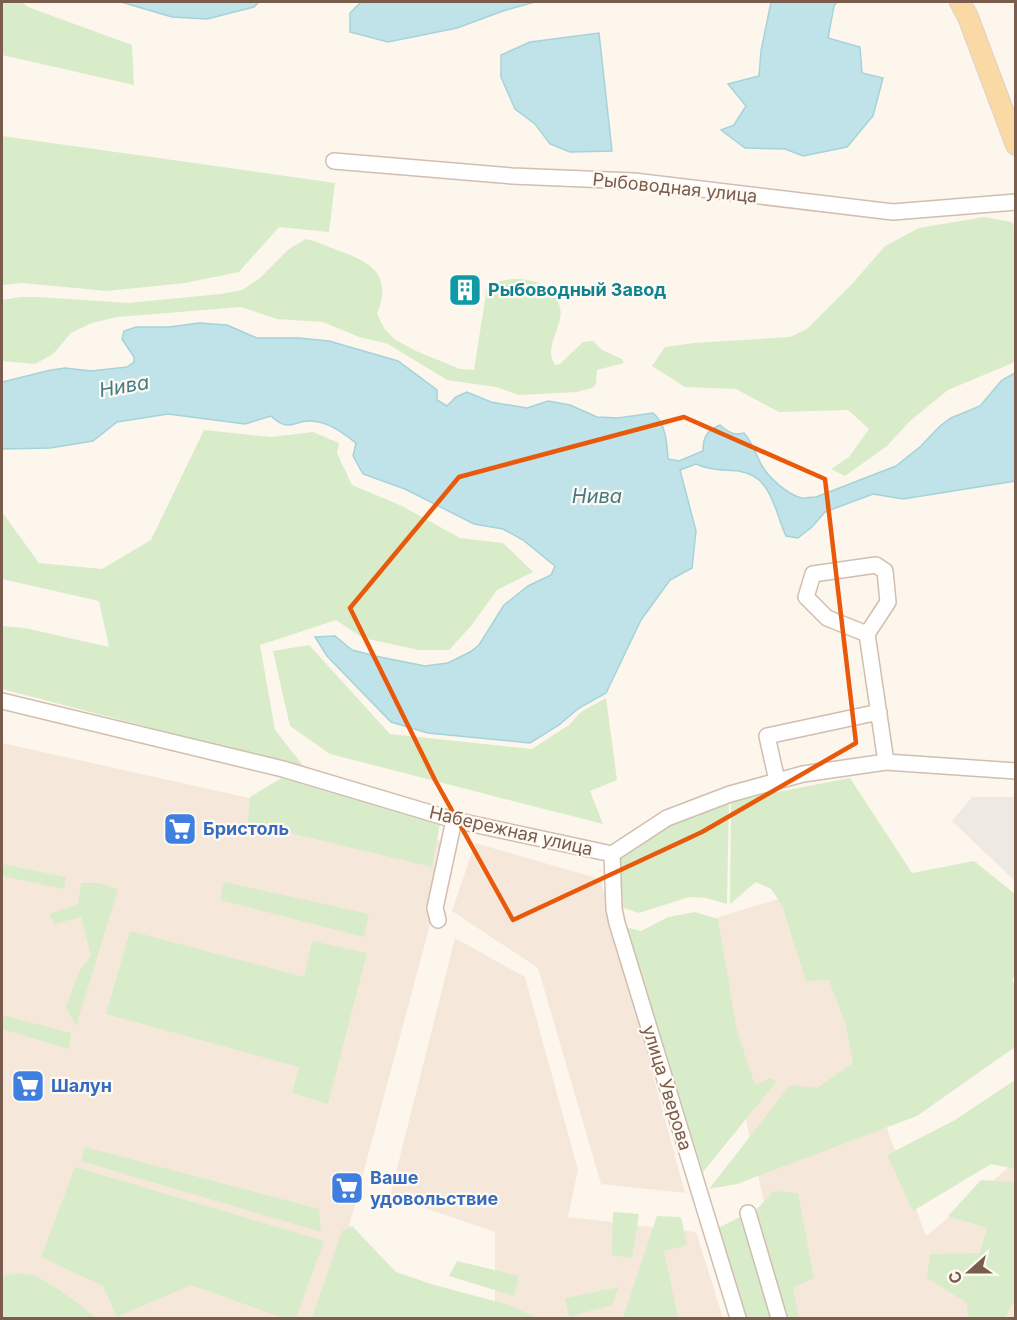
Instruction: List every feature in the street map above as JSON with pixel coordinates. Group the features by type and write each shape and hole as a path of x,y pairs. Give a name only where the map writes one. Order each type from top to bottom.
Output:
{"main road":[{"path":"960,2 968,17 1016,145"}],"street":[{"name":"Рыбоводная улица","path":"334,161 512,176 634,181 893,212 1016,202"},
{"path":"867,634 827,618 806,597 813,574 876,565 885,571 888,602 867,634 886,762"},
{"name":"Набережная улица","path":"2,700 283,769 454,820 612,854 666,818 730,794 803,774 886,762 1016,771"},
{"path":"777,781 767,736 879,712"},
{"path":"438,920 435,908 454,820"},
{"name":"улица Уверова","path":"612,854 614,909 617,922 738,1318"},
{"path":"748,1213 779,1318"}],"highlighted area":[{"path":"684,417 825,479 856,743 702,832 513,920 435,780 350,608 459,477"}],"shaded area":[{"path":"2,743 452,843 348,1230 352,1318 2,1318"},
{"path":"972,797 1015,797 1015,881 952,821"},
{"path":"475,843 600,879 685,1193 601,1184 538,968 452,911"},
{"path":"801,892 926,1236 1015,1162 1015,1318 789,1318 703,922"},
{"path":"455,938 525,977 578,1170 568,1217 696,1232 723,1318 495,1318 495,1232 390,1196"}],"green space":[{"path":"2,2 22,2 28,7 132,45 134,85 2,55"},
{"path":"2,136 335,183 329,232 279,227 239,272 185,283 107,291 22,283 2,285"},
{"path":"984,217 1012,222 1015,228 1015,362 948,390 910,421 887,446 845,476 831,469 849,457 869,429 848,410 779,412 736,389 685,387 652,366 665,347 790,337 807,329 852,284 885,246 919,228"},
{"path":"306,239 353,256 371,267 381,281 381,301 377,314 385,330 396,340 416,351 460,369 474,370 487,287 514,279 544,286 554,295 560,306 560,319 551,348 555,365 560,364 583,342 593,341 602,350 622,359 624,363 597,370 596,384 592,388 577,392 519,395 496,387 447,380 388,344 359,337 323,322 277,319 241,307 117,317 92,323 71,333 53,354 35,364 2,361 2,300 39,297 128,303 242,290 260,278 289,249"},
{"path":"204,430 271,437 313,432 339,443 337,453 352,485 402,506 460,538 503,543 533,572 497,590 471,626 449,650 419,650 363,638 336,620 260,645 275,730 305,768 2,689 2,626 25,628 109,647 99,601 2,579 2,512 39,563 102,569 151,540"},
{"path":"309,645 390,734 532,749 569,725 581,712 606,698 617,780 590,791 603,824 330,754 290,726 273,651"},
{"path":"285,776 440,823 432,867 248,823 250,797"},
{"path":"850,778 912,873 974,861 1015,894 1016,972 1012,981 1016,985 1015,1047 917,1116 737,1184 709,1189 790,1085 817,1088 853,1063 846,1026 829,980 806,981 782,905 771,889 756,882 730,904 731,801"},
{"path":"729,801 727,904 706,898 689,897 639,913 621,907 618,859 691,812"},
{"path":"2,864 66,877 64,889 2,876"},
{"path":"224,882 369,914 364,937 220,900"},
{"path":"81,883 99,883 118,889 76,1026 66,1007 79,972 91,956 81,917 54,924 49,914 78,904"},
{"path":"695,912 718,919 737,1031 755,1085 771,1078 776,1082 703,1172 625,927 641,931 668,917"},
{"path":"130,931 304,977 312,941 367,953 328,1104 292,1093 299,1067 106,1014"},
{"path":"2,1015 71,1033 69,1049 2,1029"},
{"path":"1015,1080 1015,1169 991,1164 913,1211 887,1155 955,1120"},
{"path":"85,1147 319,1209 321,1232 81,1161"},
{"path":"75,1167 324,1241 296,1318 283,1318 191,1285 117,1317 103,1286 41,1257"},
{"path":"981,1180 1015,1182 1015,1308 1012,1304 1005,1318 968,1318 967,1303 927,1278 930,1254 980,1253 987,1228 948,1216"},
{"path":"774,1191 798,1193 814,1278 793,1288 799,1318 786,1318 754,1212"},
{"path":"613,1212 639,1214 632,1258 612,1255"},
{"path":"657,1216 681,1217 687,1245 664,1251 678,1318 623,1318"},
{"path":"742,1216 772,1318 745,1318 716,1229"},
{"path":"352,1226 396,1272 505,1304 536,1318 312,1318 342,1231"},
{"path":"457,1261 519,1276 514,1296 449,1276"},
{"path":"18,1273 32,1275 47,1283 95,1318 2,1318 2,1276"},
{"path":"619,1287 612,1305 569,1317 565,1298"}],"water":[{"path":"121,2 259,2 254,7 207,19 172,17"},
{"path":"361,2 535,2 457,28 388,42 350,32 350,13"},
{"path":"771,2 837,2 834,6 828,38 860,47 862,73 883,78 873,116 847,147 803,156 785,149 745,148 721,130 734,125 746,106 728,84 759,76 761,51"},
{"path":"599,33 612,151 570,152 550,144 535,124 515,109 501,77 501,55 530,42"},
{"name":"Нива","path":"199,323 227,325 257,338 329,341 398,361 437,390 437,400 447,406 456,397 467,392 491,402 527,408 548,401 570,405 597,417 618,418 653,413 663,428 668,459 679,461 703,451 707,435 720,425 731,433 744,433 769,476 785,490 802,498 816,497 896,466 951,418 980,406 1002,380 1015,373 1015,481 903,499 873,494 825,512 798,538 786,536 770,495 758,479 738,471 711,469 696,464 680,470 696,531 692,568 670,580 641,620 606,693 579,708 559,725 530,743 428,733 391,722 327,656 315,637 335,636 352,650 425,666 448,663 479,645 504,605 528,586 551,575 555,566 523,540 503,529 474,524 405,489 363,474 353,456 356,443 335,428 323,423 304,421 287,425 271,416 245,424 168,414 117,422 93,441 50,448 2,449 2,382 65,368 91,371 127,367 134,362 134,357 122,339 124,331 136,327 169,327"}],"place":[{"name":"Рыбоводный Завод","path":"465,290"},
{"name":"Бристоль","path":"180,829"},
{"name":"Шалун","path":"28,1086"},
{"name":"Ваше удовольствие","path":"347,1188"}]}
